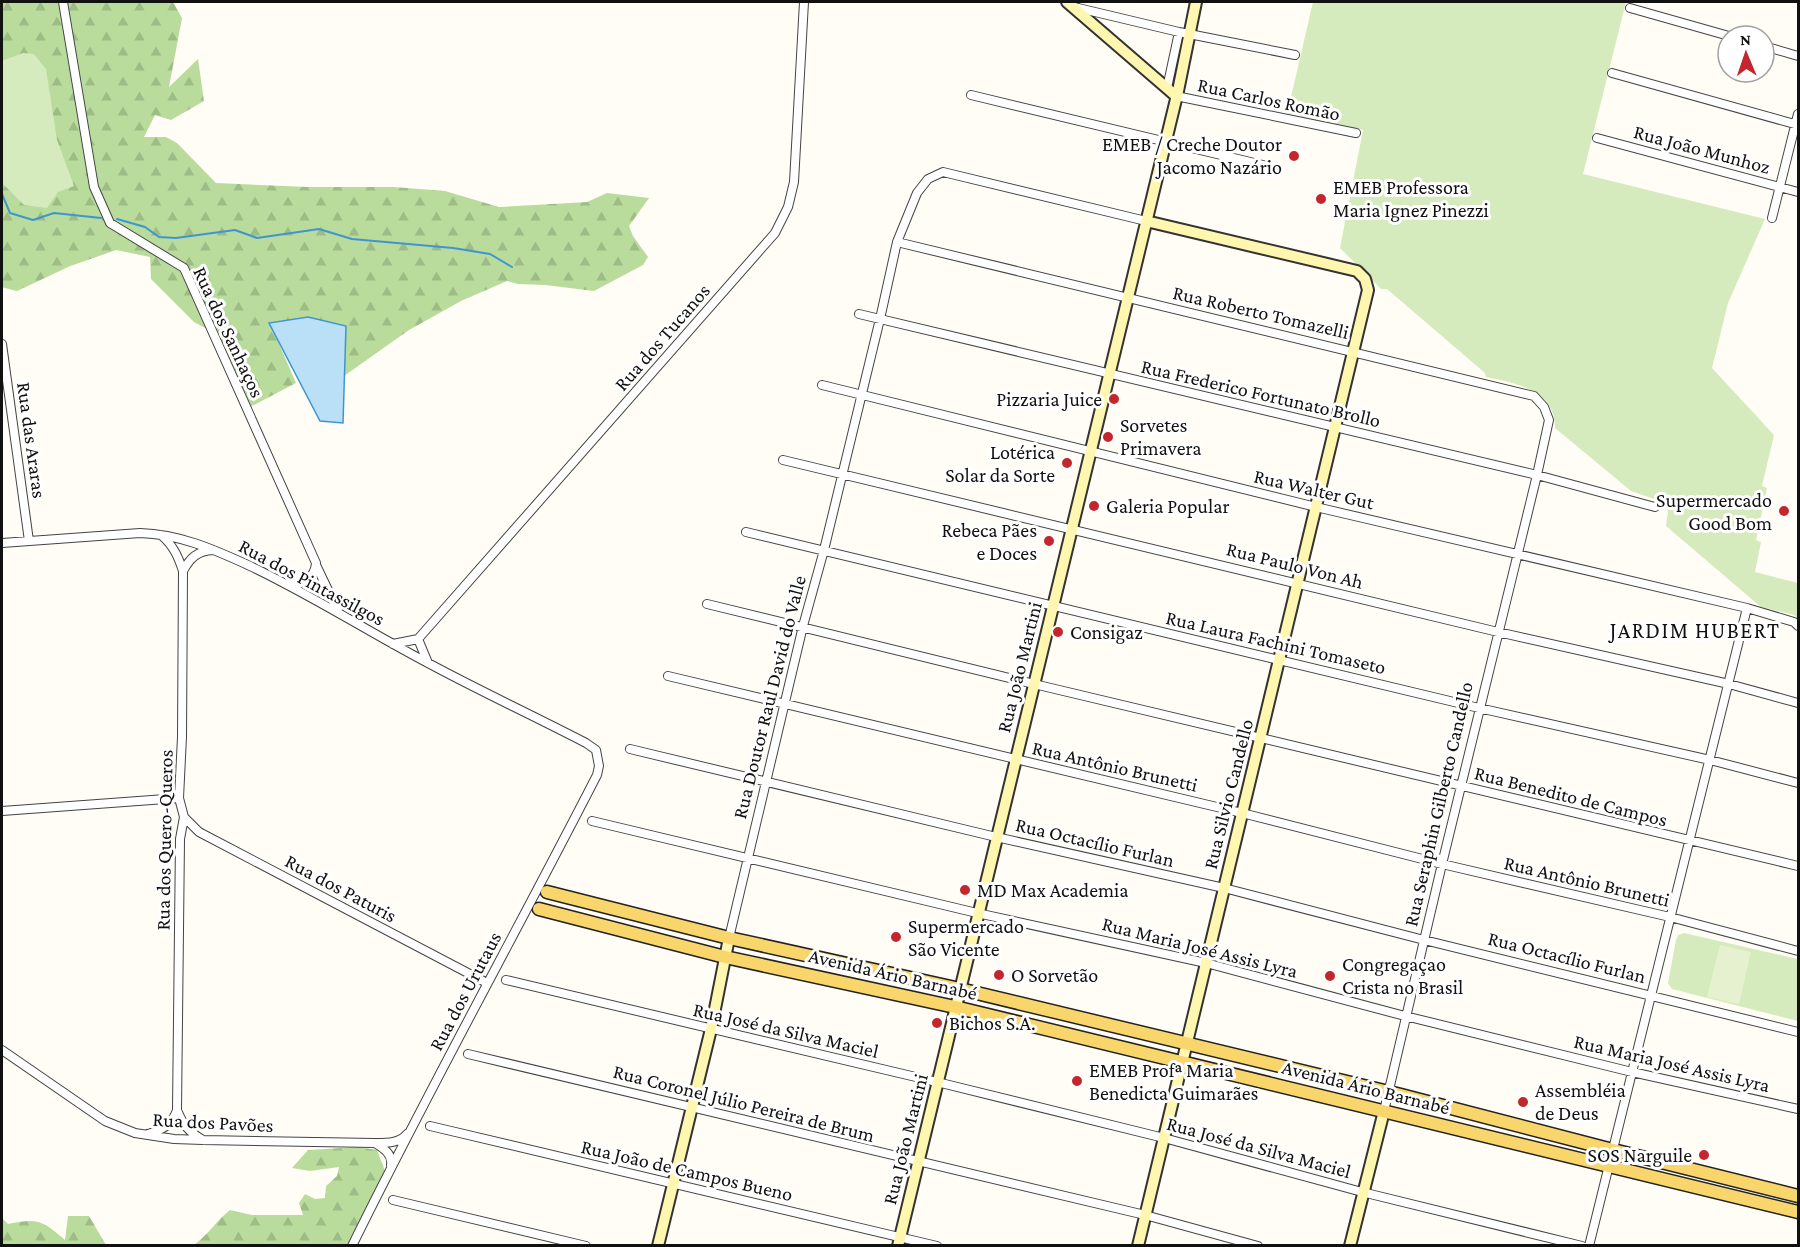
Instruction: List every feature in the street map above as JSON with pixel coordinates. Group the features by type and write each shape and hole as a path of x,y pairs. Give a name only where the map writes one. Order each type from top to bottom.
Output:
{"main road":[{"name":"Avenida Ário Barnabé","path":"547,892 729,938 960,989 1389,1092 1798,1196"},
{"path":"578,917 575,907 578,902 584,901"},
{"name":"Avenida Ário Barnabé","path":"539,909 578,917 725,957 956,1007 1798,1212"}],"street":[{"name":"Rua dos Sanhaços","path":"63,2 94,187 111,223 184,268 340,614"},
{"name":"Rua dos Tucanos","path":"418,639 776,233 788,207 794,182 804,2"},
{"name":"Rua João Martini","path":"899,1241 1176,96 1184,33 1196,2"},
{"path":"1070,4 1184,33 1295,55"},
{"path":"1070,4 1176,96"},
{"path":"1630,8 1716,32"},
{"path":"1167,88 1184,33"},
{"path":"1776,50 1798,56"},
{"path":"1612,73 1797,124"},
{"path":"971,95 1268,166"},
{"name":"Rua Carlos Romão","path":"1176,96 1356,133"},
{"path":"1772,218 1798,114"},
{"name":"Rua João Munhoz","path":"1597,138 1798,192"},
{"name":"Rua Doutor Raul David do Valle","path":"658,1245 711,1029 729,938 803,626 824,550 897,242 917,193 927,179 943,172 1146,221"},
{"name":"Rua Silvio Candello","path":"1138,1245 1368,290 1365,279 1357,271 1146,221"},
{"name":"Rua Roberto Tomazelli","path":"897,242 1534,396 1544,407 1549,420 1537,475"},
{"name":"Rua Frederico Fortunato Brollo","path":"859,314 1537,475 1655,507"},
{"name":"Rua das Araras","path":"2,344 29,541"},
{"name":"Rua Walter Gut","path":"822,385 1316,507 1747,608 1794,622 1798,626"},
{"name":"Rua Paulo Von Ah","path":"783,460 842,472 1498,632 1729,684 1798,703"},
{"name":"Rua Seraphin Gilberto Candello","path":"1350,1245 1537,475"},
{"name":"Rua Laura Fachini Tomaseto","path":"746,532 1479,708 1710,760 1798,783"},
{"name":"Rua dos Pintassilgos","path":"2,543 160,534 214,550 287,583 428,663 596,750"},
{"name":"Rua dos Quero-Queros","path":"160,534 173,546 179,556 183,571 182,737 179,798 184,817 180,839 177,1110"},
{"path":"183,571 194,556 203,551 214,550"},
{"path":"287,583 293,585 306,581 315,569 316,563"},
{"name":"Rua Benedito de Campos","path":"707,604 1688,842 1798,866"},
{"path":"1589,1245 1747,608"},
{"path":"393,644 418,639 428,663"},
{"name":"Rua Antônio Brunetti","path":"668,676 1670,917 1798,951"},
{"name":"Rua Octacílio Furlan","path":"630,749 996,837 1224,888 1798,1032"},
{"name":"Rua dos Urutaus","path":"352,1245 388,1171 531,904 597,775 599,766 596,750"},
{"path":"2,811 179,798"},
{"name":"Rua dos Paturis","path":"184,817 199,832 487,983"},
{"name":"Rua Maria José Assis Lyra","path":"592,821 977,913 1206,963 1632,1072 1798,1109"},
{"name":"Rua José da Silva Maciel","path":"506,980 938,1082 1164,1138 1362,1192 1582,1245"},
{"name":"Rua dos Pavões","path":"2,1050 105,1121 145,1135 203,1140 375,1143 395,1142 404,1138 411,1129"},
{"name":"Rua Coronel Júlio Pereira de Brum","path":"468,1054 1145,1215 1258,1245"},
{"path":"145,1135 165,1128 177,1110"},
{"path":"177,1110 189,1131 203,1140"},
{"name":"Rua João de Campos Bueno","path":"430,1126 899,1241 937,1245"},
{"path":"375,1143 385,1149 390,1156 392,1162 388,1171"},
{"path":"393,1200 586,1245"}],"green space":[{"path":"2,2 59,2 116,250 70,266 17,291 2,287"},
{"path":"2,2 173,2 182,18 169,87 198,59 204,101 171,120 155,115 144,137 166,137 177,143 216,183 308,187 394,187 445,191 499,207 587,202 607,193 649,198 629,226 633,236 648,257 643,265 594,291 507,281 461,301 409,330 344,376 346,326 270,323 296,383 250,407 218,335 194,322 151,279 150,257 116,250 70,266 17,291 2,287 2,183 24,205 47,208 58,192 74,186 57,140 46,69 34,54 23,53 2,61"},
{"path":"1313,2 1626,2 1583,174 1765,219 1728,303 1712,368 1774,435 1762,486 1767,488 1756,540 1761,542 1755,572 1798,583 1798,619 1794,615 1761,607 1666,526 1668,512 1663,502 1631,491 1555,428 1554,415 1549,405 1541,397 1521,386 1486,377 1485,373 1387,289 1381,289 1340,248 1363,130 1287,114"},
{"path":"1684,933 1798,959 1798,1021 1672,989 1668,983 1676,940 1678,935"},
{"path":"1720,945 1751,952 1739,1004 1707,997"},
{"path":"359,1147 377,1150 385,1171 347,1245 194,1245 230,1210 252,1215 303,1215 299,1203 305,1194 315,1199 325,1198 326,1186 337,1176 339,1167 310,1171 292,1168 308,1150"},
{"path":"68,1216 89,1216 106,1245 2,1245 2,1218 8,1224 26,1221 39,1222 51,1228 65,1240"}],"water":[{"path":"308,317 346,326 343,423 320,421 269,323"}],"waterway":[{"path":"2,194 10,213 33,220 54,213 101,218"},
{"path":"117,219 145,227 159,237 176,238 235,230 257,238 319,229 352,239 453,248 490,254 512,267"}],"place":[{"name":"EMEB / Creche Doutor Jacomo Nazário","path":"1294,156"},
{"name":"EMEB Professora Maria Ignez Pinezzi","path":"1321,199"},
{"name":"Pizzaria Juice","path":"1114,399"},
{"name":"Sorvetes Primavera","path":"1108,437"},
{"name":"Lotérica Solar da Sorte","path":"1067,463"},
{"name":"Galeria Popular","path":"1094,506"},
{"name":"Supermercado Good Bom","path":"1784,511"},
{"name":"Rebeca Pães e Doces","path":"1049,541"},
{"name":"Consigaz","path":"1058,632"},
{"name":"MD Max Academia","path":"965,890"},
{"name":"Supermercado São Vicente","path":"896,937"},
{"name":"O Sorvetão","path":"999,975"},
{"name":"Congregaçao Crista no Brasil","path":"1330,976"},
{"name":"Bichos S.A.","path":"937,1023"},
{"name":"EMEB Profª Maria Benedicta Guimarães","path":"1077,1081"},
{"name":"Assembléia de Deus","path":"1523,1102"},
{"name":"SOS Narguile","path":"1704,1155"}],"district":[{"name":"JARDIM HUBERT","path":"1695,630"}]}
